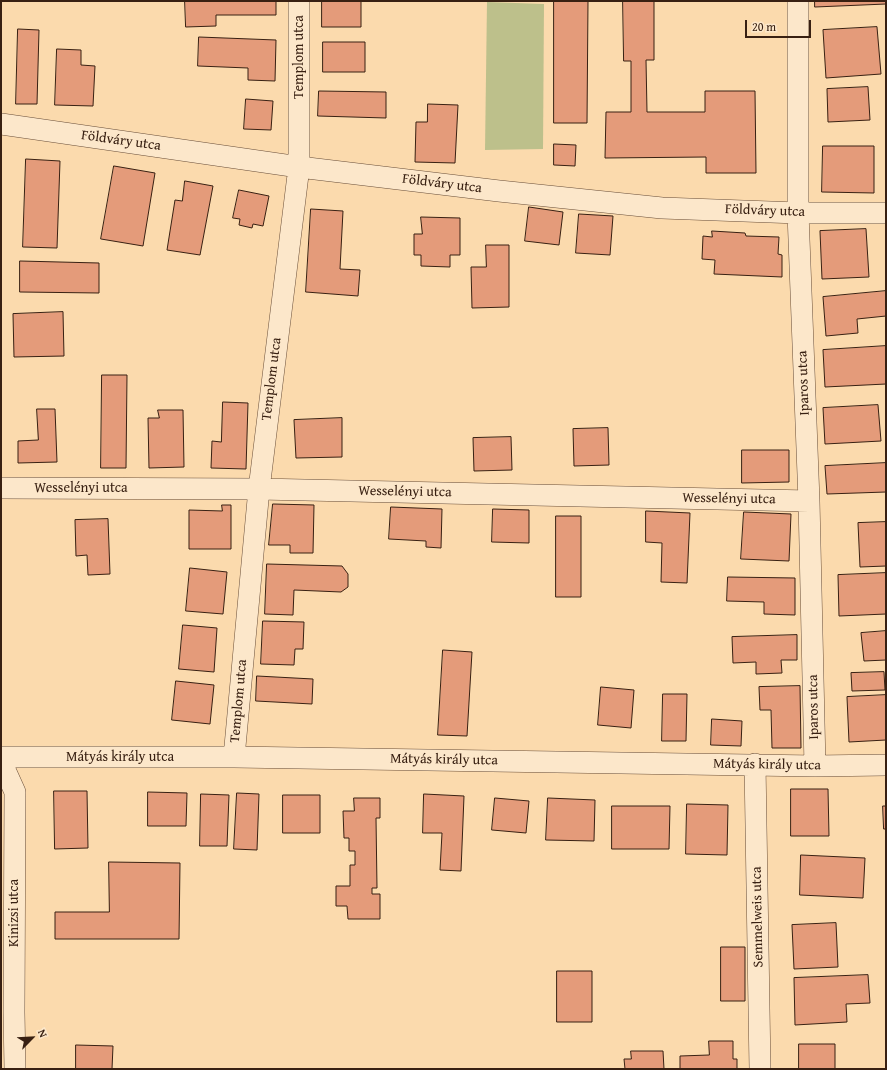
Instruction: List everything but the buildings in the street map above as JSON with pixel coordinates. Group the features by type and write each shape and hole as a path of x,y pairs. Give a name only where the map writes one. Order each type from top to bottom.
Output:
{"street":[{"name":"Templom utca","path":"234,757 259,489 299,167 299,1"},
{"name":"Iparos utca","path":"798,1 798,213 809,501 815,766"},
{"name":"Földváry utca","path":"1,124 299,167 499,191 662,208 798,213 886,213"},
{"path":"1,124 1,130"},
{"name":"Wesselényi utca","path":"1,488 259,489 809,501"},
{"name":"Mátyás király utca","path":"1,757 234,757 815,766 886,765"},
{"name":"Kinizsi utca","path":"1,761 15,792 7,1011 15,1069"},
{"name":"Semmelweis utca","path":"755,764 760,1069"}],"green space":[{"path":"487,2 544,4 543,149 485,150"}]}
